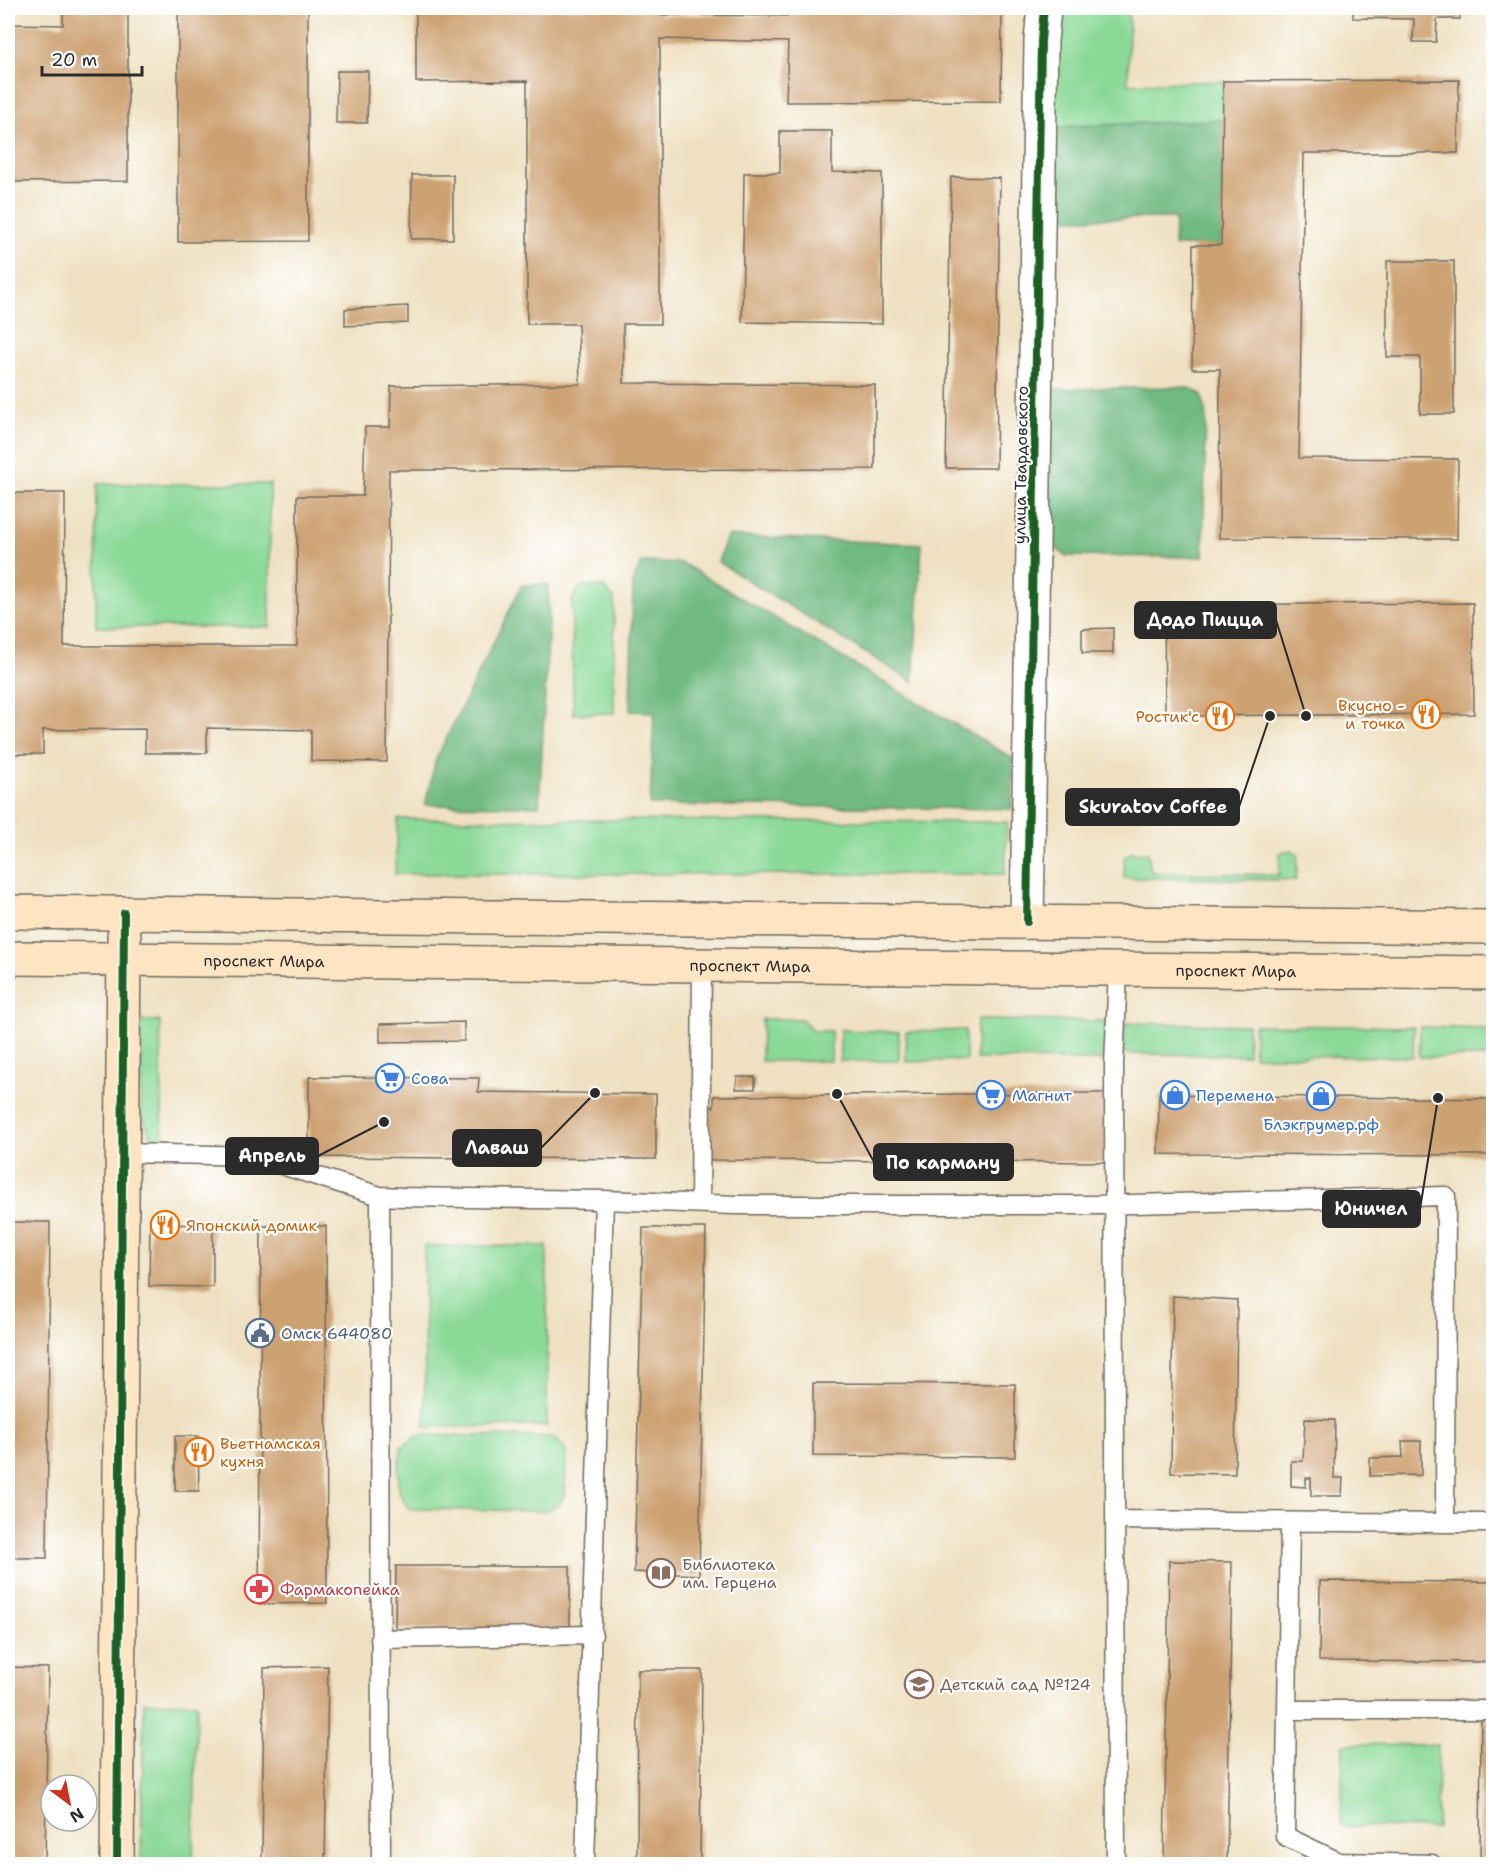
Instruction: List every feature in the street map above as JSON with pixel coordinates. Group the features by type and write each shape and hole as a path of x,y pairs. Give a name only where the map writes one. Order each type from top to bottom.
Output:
{"main road":[{"path":"8,912 1494,927"},
{"path":"117,1864 124,914"},
{"name":"проспект Мира","path":"8,958 1494,973"}],"street":[{"name":"улица Твардовского","path":"1027,922 1041,41 1044,8"}],"lane":[{"path":"700,1203 702,966"},
{"path":"1116,1864 1117,1520 1114,1065 1118,970"},
{"path":"124,1153 253,1156 380,1196 700,1203 1116,1205 1446,1196 1445,1523"},
{"path":"380,1196 381,1864"},
{"path":"585,1864 604,1200"},
{"path":"1117,1520 1290,1524 1494,1523"},
{"path":"1290,1524 1285,1836 1340,1862 1432,1864"},
{"path":"380,1639 593,1635"},
{"path":"1287,1710 1494,1710"}],"green space":[{"path":"1064,8 1129,8 1128,84 1223,81 1223,120 1054,127 1055,59"},
{"path":"1223,120 1221,245 1174,246 1175,218 1050,219 1054,127"},
{"path":"1190,388 1201,394 1206,411 1203,557 1066,556 1063,554 1055,546 1050,531 1051,389"},
{"path":"97,484 270,484 270,627 96,627"},
{"path":"727,536 922,544 913,682 718,562"},
{"path":"642,562 682,563 1014,759 1012,809 650,805 654,712 630,711 633,580"},
{"path":"548,584 549,618 539,806 425,805 436,759 522,585"},
{"path":"581,586 604,587 614,598 614,713 573,714 572,600"},
{"path":"398,819 1007,822 1005,874 395,874"},
{"path":"1290,850 1298,854 1296,880 1124,878 1124,858 1131,852 1148,853 1151,872 1279,875 1280,853"},
{"path":"762,1019 802,1019 813,1031 831,1031 831,1061 761,1061"},
{"path":"977,1020 1105,1021 1104,1060 976,1059"},
{"path":"140,1021 160,1021 163,1144 152,1138 141,1114"},
{"path":"1125,1023 1248,1025 1248,1055 1124,1054"},
{"path":"1254,1025 1414,1027 1413,1057 1254,1056"},
{"path":"1420,1027 1493,1029 1493,1057 1419,1057"},
{"path":"840,1030 899,1032 899,1061 840,1061"},
{"path":"965,1030 966,1060 906,1062 906,1032"},
{"path":"424,1246 547,1246 547,1426 425,1427"},
{"path":"420,1435 549,1437 558,1441 566,1451 565,1495 559,1505 544,1511 410,1509 404,1503 399,1488 401,1447"},
{"path":"144,1702 197,1703 193,1864 141,1864"},
{"path":"1343,1744 1438,1745 1437,1828 1341,1826"}],"building":[{"path":"8,8 10,8 10,24 63,25 63,8 128,8 128,181 8,182"},
{"path":"178,8 308,8 308,241 178,242"},
{"path":"416,8 661,8 661,15 787,16 788,8 1002,8 1001,101 786,102 788,42 660,39 660,324 623,324 624,383 875,385 875,469 389,470 387,762 311,761 311,730 207,728 207,753 145,753 145,729 43,730 43,754 8,754 8,493 65,493 64,646 297,646 297,496 363,496 365,427 390,427 391,386 580,384 578,324 527,324 527,81 416,82"},
{"path":"1353,8 1460,8 1460,19 1437,19 1436,42 1413,42 1414,19 1353,18"},
{"path":"337,71 368,71 367,123 336,123"},
{"path":"1459,80 1458,153 1304,153 1299,458 1458,459 1457,539 1219,538 1220,369 1192,369 1193,245 1221,245 1223,81"},
{"path":"780,131 832,131 832,172 882,173 882,324 742,322 744,173 780,173"},
{"path":"412,175 453,175 453,239 411,239"},
{"path":"951,177 1000,178 996,468 946,468"},
{"path":"1387,261 1454,261 1454,414 1420,414 1420,357 1387,357"},
{"path":"408,306 408,323 345,326 345,309"},
{"path":"1473,603 1474,714 1165,716 1164,605"},
{"path":"1113,628 1113,653 1082,653 1082,629"},
{"path":"464,1022 464,1041 380,1042 380,1024"},
{"path":"309,1077 479,1078 478,1092 656,1094 656,1159 309,1157"},
{"path":"737,1077 755,1077 755,1089 736,1089"},
{"path":"1106,1093 1107,1162 709,1160 707,1107 714,1107 714,1096"},
{"path":"1159,1095 1494,1099 1494,1155 1158,1154"},
{"path":"8,1222 50,1222 47,1558 8,1558"},
{"path":"150,1224 213,1225 213,1287 149,1286"},
{"path":"261,1226 326,1226 327,1603 259,1604"},
{"path":"643,1228 706,1228 699,1575 634,1572"},
{"path":"1173,1296 1237,1300 1235,1474 1171,1473"},
{"path":"813,1383 1015,1384 1015,1457 813,1456"},
{"path":"1305,1419 1335,1420 1334,1478 1343,1478 1342,1496 1311,1496 1311,1478 1306,1478 1306,1487 1291,1486 1291,1461 1303,1461"},
{"path":"175,1436 198,1436 199,1491 175,1491"},
{"path":"1402,1441 1421,1441 1421,1475 1370,1476 1370,1458 1403,1457"},
{"path":"1169,1561 1232,1562 1227,1864 1164,1864"},
{"path":"396,1566 570,1566 570,1629 395,1629"},
{"path":"1320,1581 1494,1582 1494,1662 1319,1661"},
{"path":"328,1666 325,1864 262,1864 264,1668"},
{"path":"8,1667 48,1668 46,1773 39,1773 39,1833 45,1833 45,1864 8,1864"},
{"path":"638,1670 702,1670 700,1864 637,1864"},
{"path":"1481,1717 1494,1717 1494,1864 1480,1864"}],"cycle path":[{"path":"1027,922 1041,41 1044,8"},
{"path":"117,1864 124,913"}],"place":[{"name":"Вкусно - и точка","path":"1426,714"},
{"name":"Ростик'с","path":"1220,716"},
{"name":"Skuratov Coffee","path":"1270,716"},
{"name":"Додо Пицца","path":"1306,716"},
{"name":"Сова","path":"390,1078"},
{"name":"Лаваш","path":"595,1093"},
{"name":"По карману","path":"837,1094"},
{"name":"Магнит","path":"991,1095"},
{"name":"Перемена","path":"1175,1095"},
{"name":"Блэкгрумер.рф","path":"1321,1096"},
{"name":"Юничел","path":"1438,1098"},
{"name":"Апрель","path":"384,1122"},
{"name":"Японский домик","path":"165,1225"},
{"name":"Омск 644080","path":"260,1333"},
{"name":"Вьетнамская кухня","path":"199,1452"},
{"name":"Библиотека им. Герцена","path":"661,1573"},
{"name":"Фармакопейка","path":"259,1589"},
{"name":"Детский сад №124","path":"919,1684"}]}
